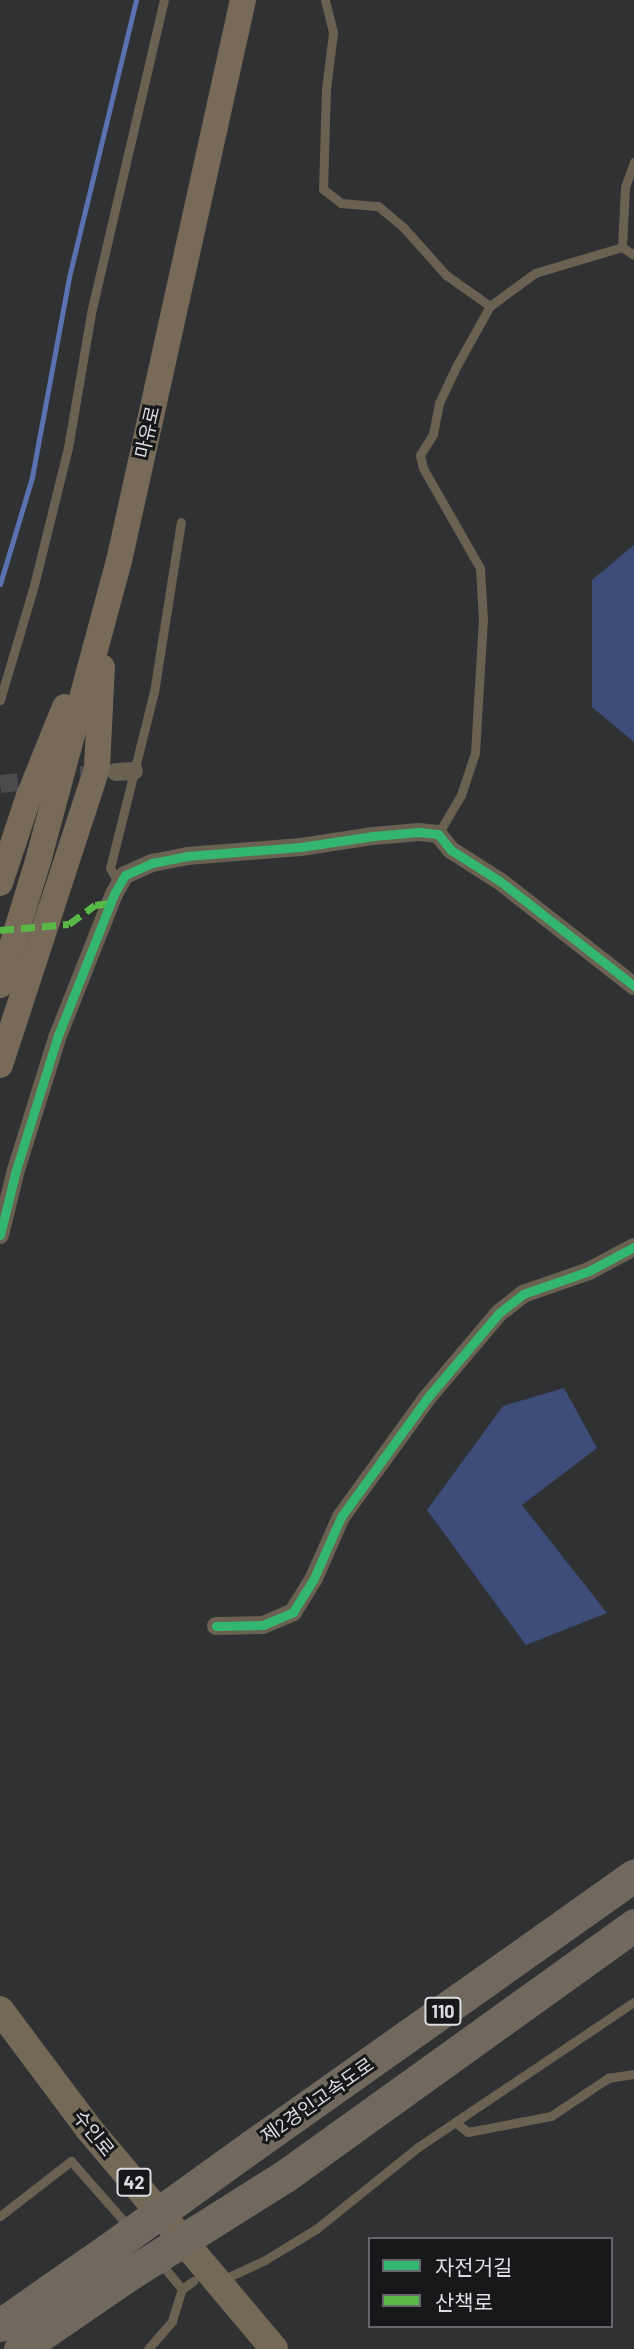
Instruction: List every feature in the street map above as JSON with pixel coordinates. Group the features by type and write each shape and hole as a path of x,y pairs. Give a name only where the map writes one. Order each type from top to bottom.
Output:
{"highway":[{"name":"제2경인고속도로","path":"20,2349 252,2146 634,1876"},
{"name":"제2경인고속도로","path":"0,2325 132,2253 285,2176 634,1925"}],"main road":[{"name":"마유로","path":"0,985 13,951 105,611 243,0"},
{"path":"0,1065 97,768 105,611"},
{"path":"2,878 29,796 105,611"},
{"name":"수인로","path":"0,2010 89,2129 198,2284 274,2349"},
{"name":"수인로","path":"0,2041 72,2135 198,2284 249,2349"}],"street":[{"path":"0,1235 16,1170 57,1038 119,886 125,875 152,863 187,856 289,849 419,832 438,834 451,850 501,882 634,986"},
{"path":"216,1626 263,1625 293,1612 314,1578 348,1506 428,1397 499,1313 523,1294 589,1271 634,1247"}],"lane":[{"path":"0,700 34,585 68,448 91,313 164,0"},
{"path":"325,0 333,33 326,89 323,190 341,203 378,206 404,228 446,275 490,306"},
{"path":"622,247 625,187 634,162"},
{"path":"438,834 461,795 475,753 483,620 480,568 422,468 420,455 433,434 439,403 490,306 535,273 622,247"},
{"path":"622,247 634,255"},
{"path":"119,886 110,868 125,772 154,692 181,522"},
{"path":"148,2349 198,2284 265,2260 316,2229 418,2147 634,2002"},
{"path":"455,2122 468,2132 551,2116 608,2078 634,2074"},
{"path":"0,2216 71,2161 132,2253 198,2284"}],"shaded area":[{"path":"634,545 634,742 592,707 592,580"},
{"path":"564,1388 597,1448 522,1505 607,1613 526,1645 427,1510 503,1406"}],"waterway":[{"path":"0,584 32,477 69,277 136,0"}],"tunnel":[{"path":"0,784 102,773"}],"marked path":[{"path":"0,930 69,924 95,905 111,903"}],"cycle path":[{"path":"0,1235 16,1170 57,1038 114,894 125,875 152,863 187,856 301,847 373,836 419,832 438,834 451,850 501,882 634,986"},
{"path":"216,1626 263,1625 293,1612 314,1578 341,1517 428,1397 499,1313 523,1294 589,1271 634,1247"}]}
